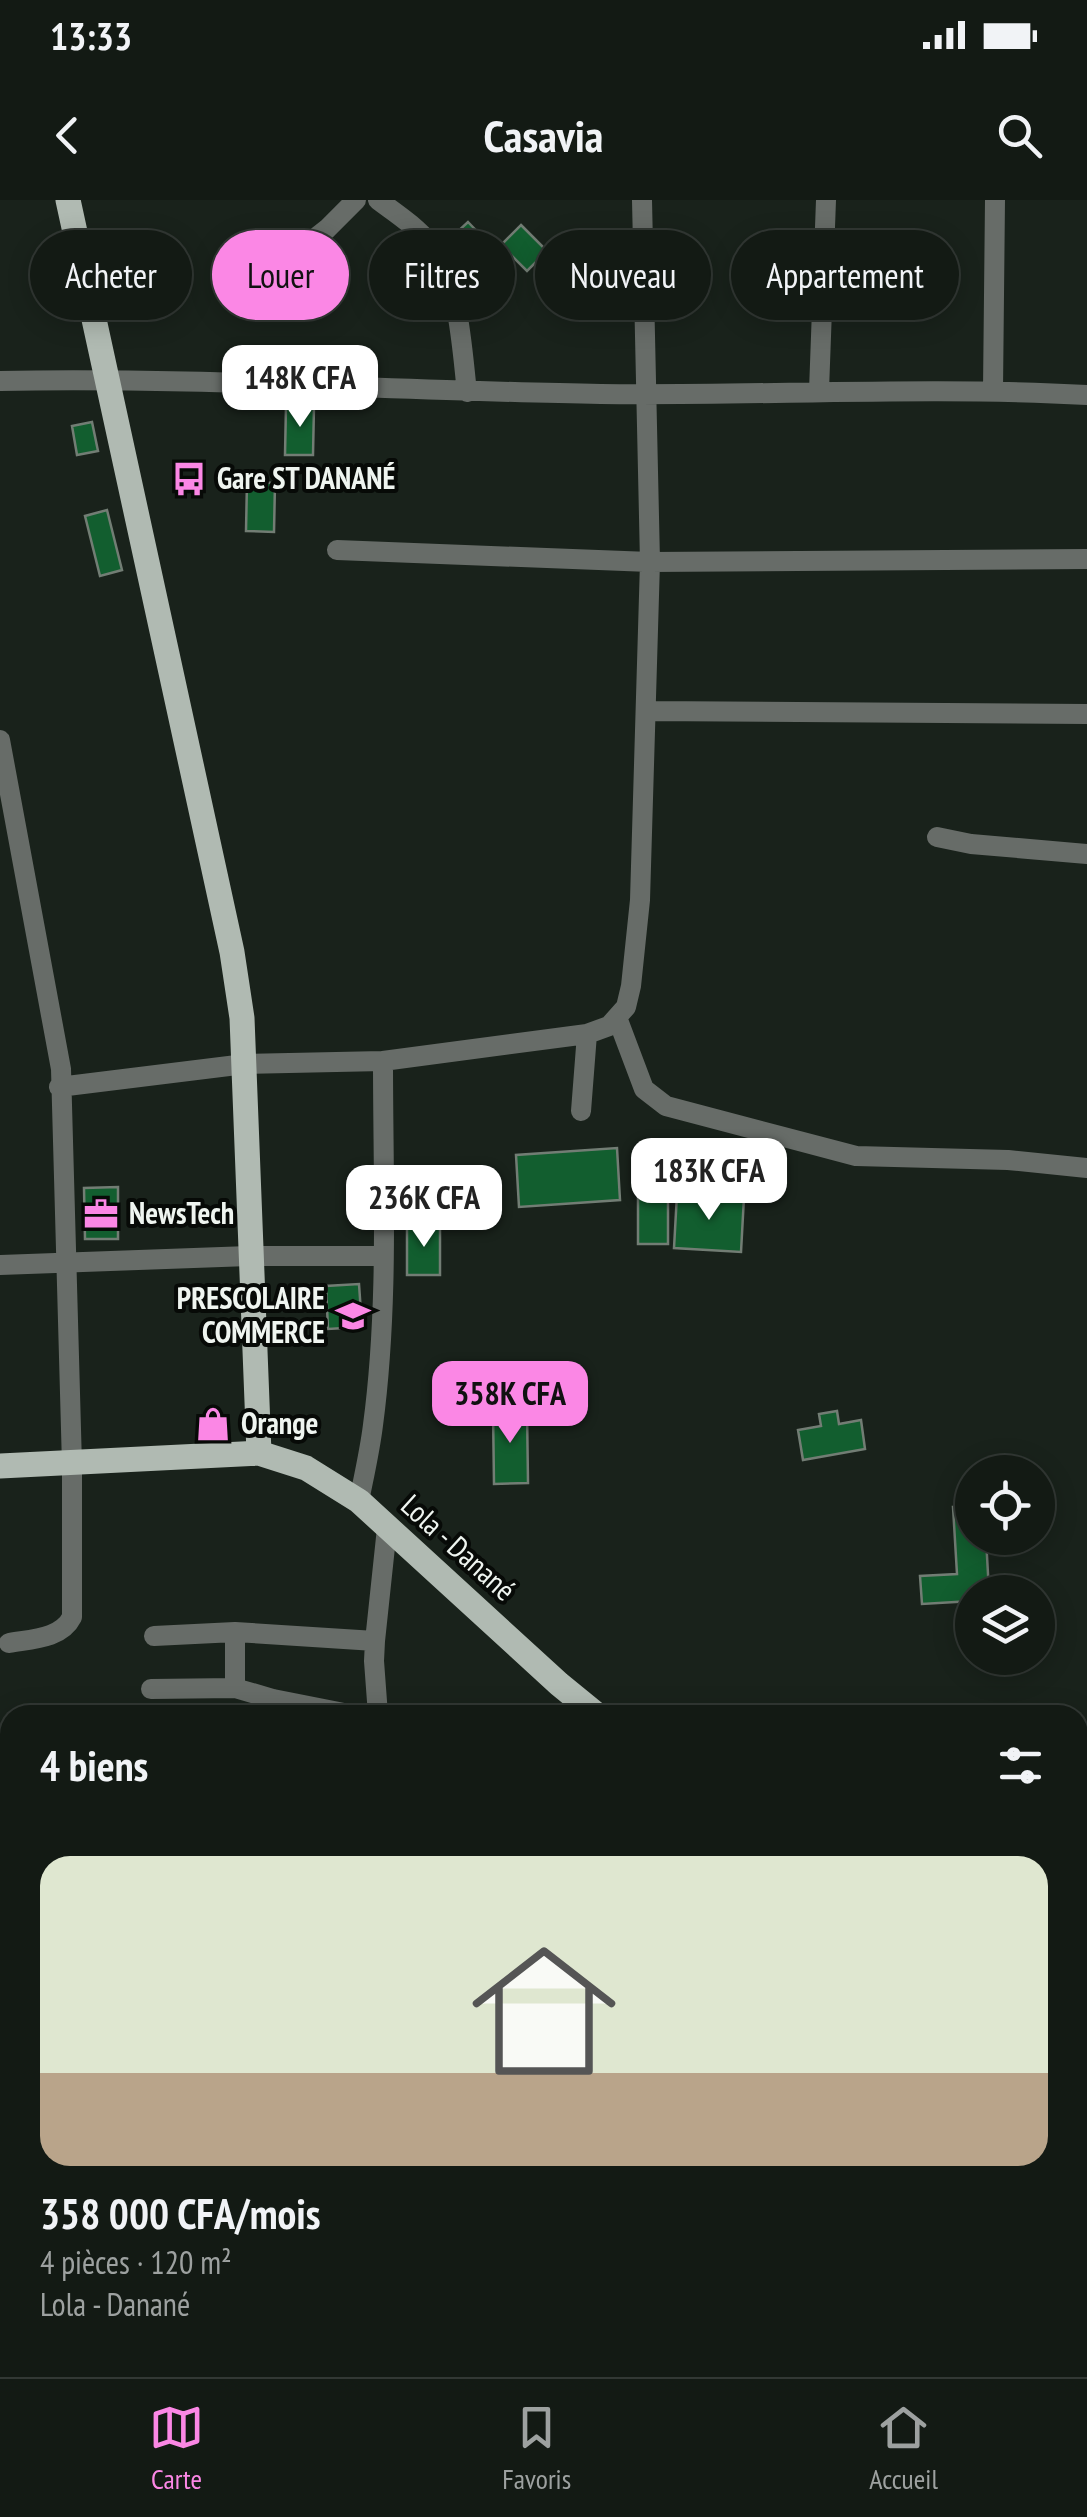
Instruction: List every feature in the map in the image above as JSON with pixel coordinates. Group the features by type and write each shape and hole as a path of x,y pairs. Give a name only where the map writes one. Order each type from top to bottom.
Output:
{"main road":[{"path":"0,1466 260,1454 249,1256 245,1064 232,952 68,200"},
{"name":"Lola - Danané","path":"260,1454 306,1468 359,1501 586,1705"}],"street":[{"path":"326,230 356,200"},
{"path":"378,200 412,225 435,250 459,320 467,392"},
{"path":"59,1087 245,1064 383,1062 587,1034 618,1020 632,986 635,955 646,711 650,562 642,200"},
{"path":"819,391 826,200"},
{"path":"992,390 995,200"},
{"path":"0,381 106,379 467,392 992,390 1087,395"},
{"path":"337,550 650,562 1087,559"},
{"path":"646,711 1087,714"},
{"path":"0,740 61,1069 72,1465 72,1617 64,1629 48,1636 8,1644"},
{"path":"937,837 971,844 1087,854"},
{"path":"618,1020 644,1089 666,1106 856,1156 1008,1160 1087,1168"},
{"path":"581,1110 587,1034"},
{"path":"359,1501 373,1425 383,1256 383,1062"},
{"path":"0,1265 249,1256 383,1256"},
{"path":"377,1705 374,1661 387,1528"},
{"path":"154,1636 235,1632 376,1641"},
{"path":"235,1632 235,1688"},
{"path":"151,1689 235,1688 300,1705"}],"building":[{"path":"468,222 476,230 459,230"},
{"path":"521,225 535,239 535,263 527,271 515,259 515,231"},
{"path":"286,406 314,406 313,455 285,455"},
{"path":"92,422 98,451 77,455 72,426"},
{"path":"247,482 275,483 274,532 246,531"},
{"path":"107,510 122,570 100,576 85,516"},
{"path":"617,1148 620,1200 519,1207 516,1155"},
{"path":"118,1187 118,1239 85,1239 84,1188"},
{"path":"677,1194 744,1197 741,1252 674,1248"},
{"path":"638,1197 668,1197 668,1244 638,1244"},
{"path":"407,1226 440,1226 440,1275 407,1275"},
{"path":"359,1284 362,1327 328,1329 326,1286"},
{"path":"527,1409 528,1483 494,1484 493,1410"},
{"path":"837,1411 839,1424 861,1420 865,1449 803,1460 798,1430 821,1426 819,1414"},
{"path":"956,1555 987,1555 988,1575 955,1575 955,1602 922,1604 920,1576 957,1574"}],"place":[{"name":"Gare ST DANANÉ","path":"189,479"},
{"name":"NewsTech","path":"101,1214"},
{"name":"PRESCOLAIRE COMMERCE","path":"353,1316"},
{"name":"Orange","path":"213,1424"}]}
